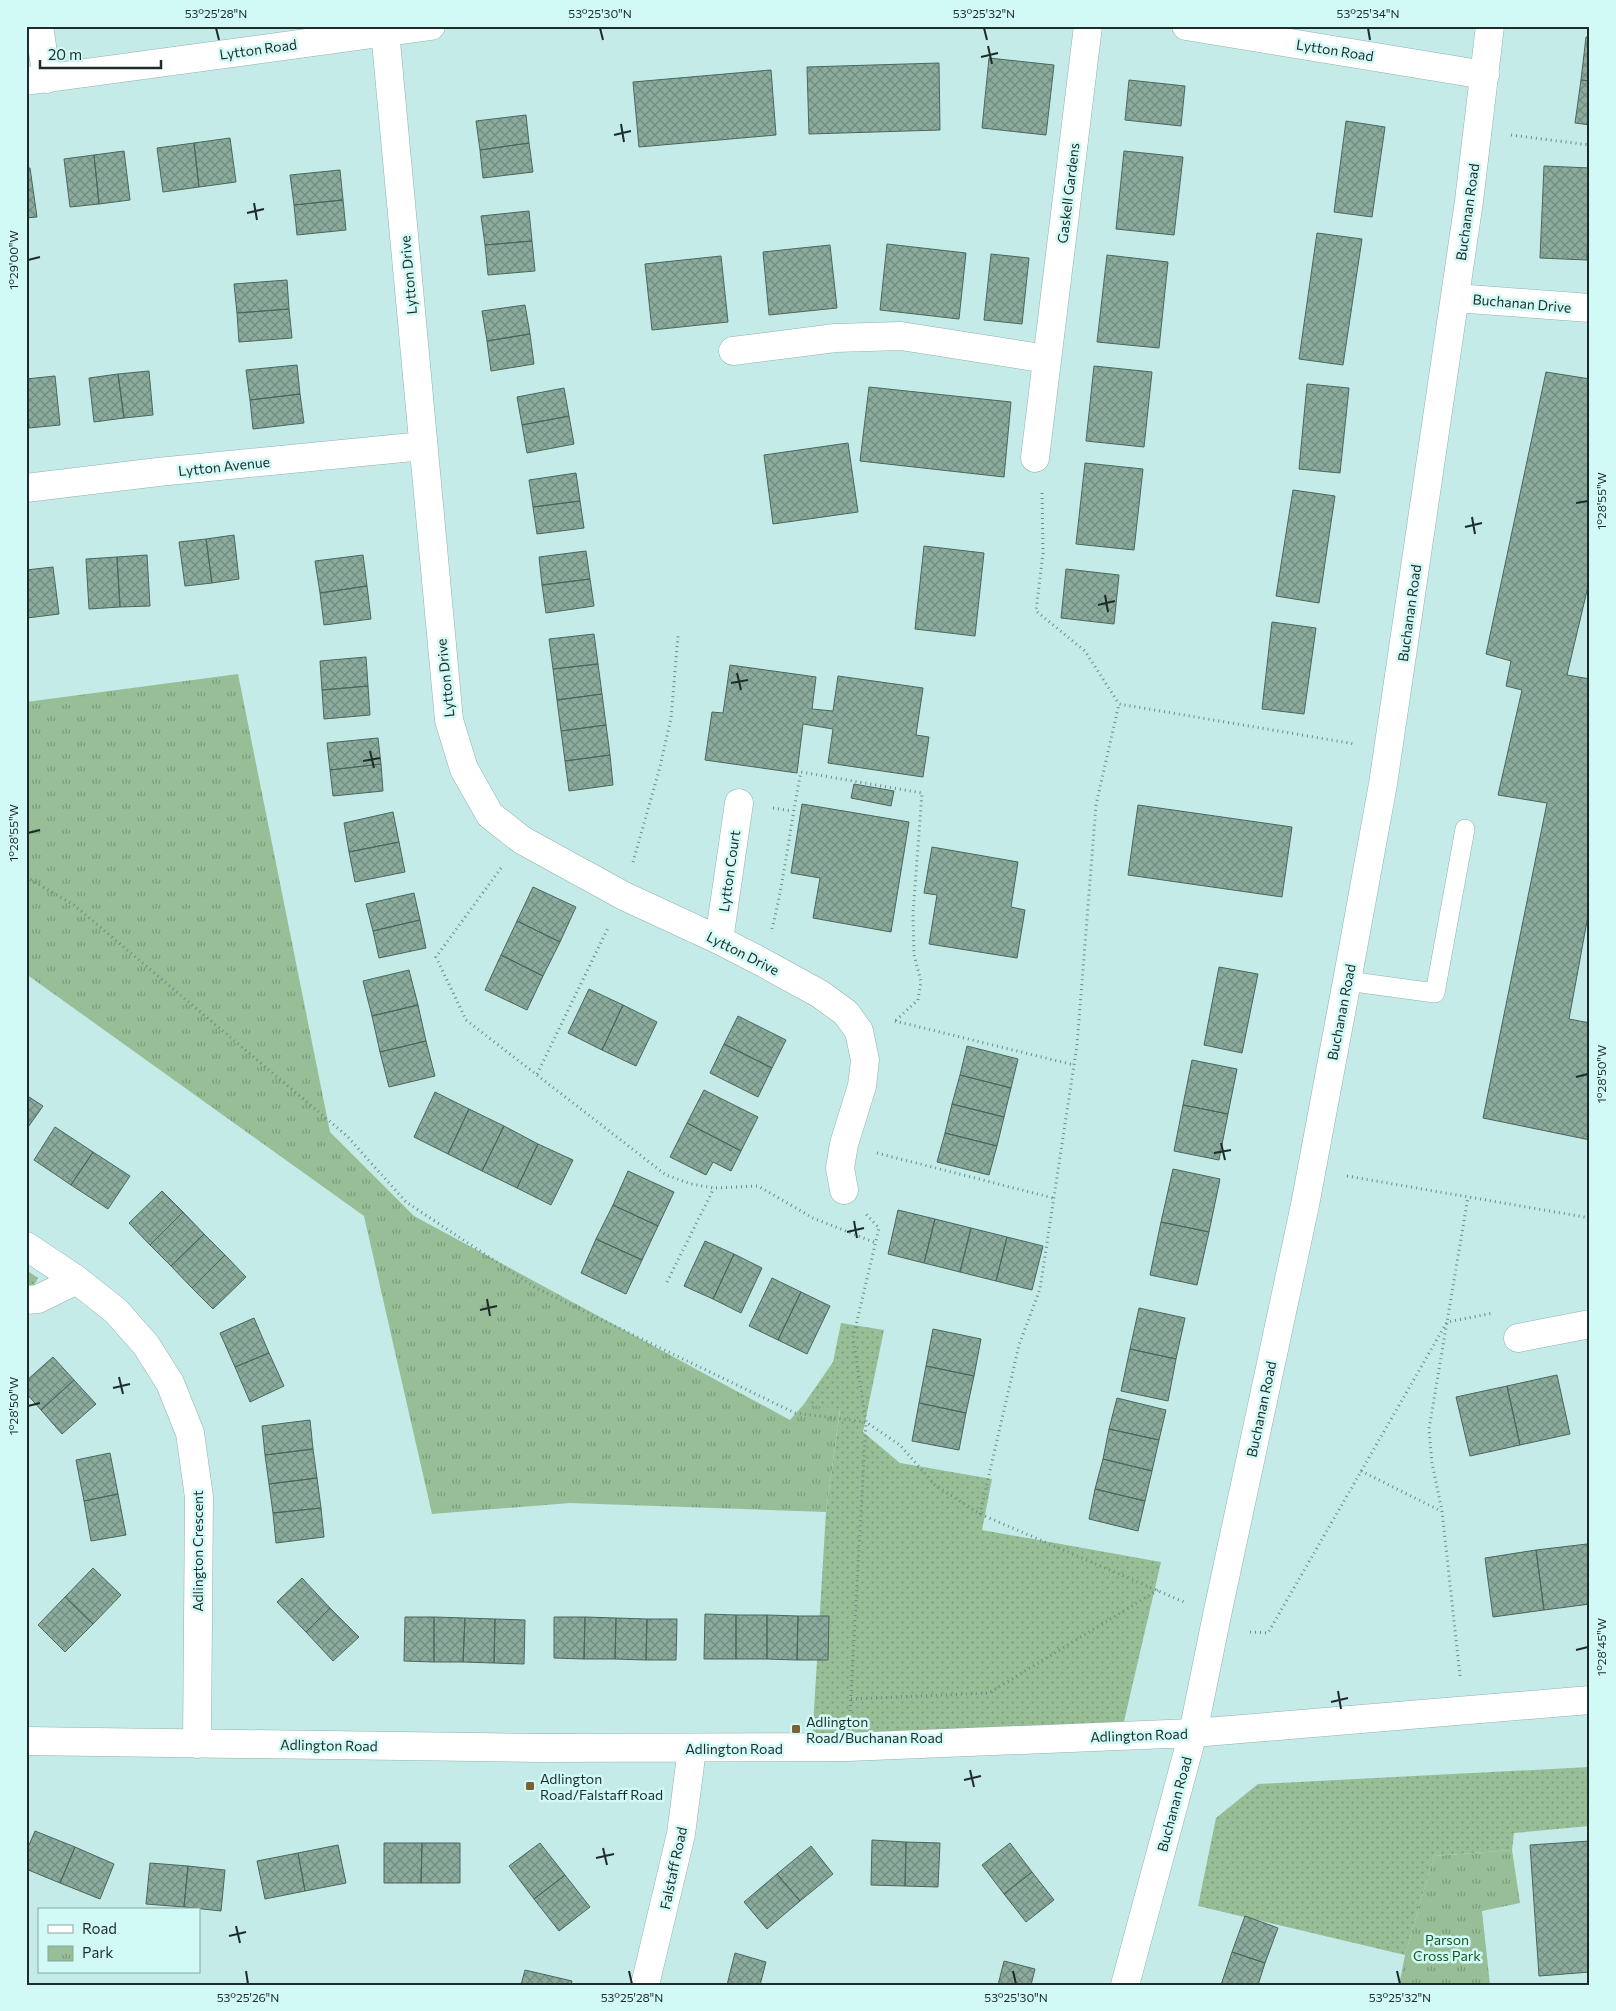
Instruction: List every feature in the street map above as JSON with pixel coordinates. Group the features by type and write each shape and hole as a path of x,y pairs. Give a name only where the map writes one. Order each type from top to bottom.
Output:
{"street":[{"path":"36,80 39,26"},
{"name":"Lytton Road","path":"36,80 431,26"},
{"name":"Gaskell Gardens","path":"1035,458 1088,26"},
{"name":"Buchanan Road","path":"1125,1985 1193,1733 1311,1170 1347,981 1389,750 1455,298 1490,26"},
{"name":"Lytton Road","path":"1199,27 1485,75"},
{"name":"Lytton Drive","path":"385,31 449,720 464,768 490,815 522,840 624,896 720,940 758,960 820,994 846,1013 859,1031 865,1060 862,1086 844,1144 840,1168 844,1190"},
{"name":"Buchanan Drive","path":"1455,298 1590,308"},
{"path":"733,351 835,338 901,336 1047,359"},
{"name":"Lytton Avenue","path":"26,488 158,472 423,446"},
{"name":"Lytton Court","path":"720,940 739,803"},
{"name":"Adlington Crescent","path":"26,1246 77,1280 116,1311 146,1345 170,1383 190,1433 199,1497 198,1744"},
{"path":"26,1300 38,1299 77,1280"},
{"path":"1518,1338 1590,1324"},
{"name":"Adlington Road","path":"26,1740 198,1744 692,1749 848,1747 1193,1733 1590,1700"},
{"name":"Falstaff Road","path":"645,1985 681,1834 692,1749"}],"lane":[{"path":"1347,981 1436,993 1465,828"}],"path":[{"path":"1478,131 1590,146"},
{"path":"980,1514 1019,1345 1040,1289 1078,1045 1096,804 1119,704 1085,650 1036,611 1043,553 1042,477 1035,458"},
{"path":"537,1074 624,896 660,767 671,718 678,636"},
{"path":"1119,704 1389,750"},
{"path":"758,960 772,930 781,894 792,811 801,772 922,793 913,913 914,955 921,981 918,1000 895,1021 859,1031"},
{"path":"522,840 436,957 466,1020 666,1175 691,1184 714,1188 758,1186 813,1218 876,1243"},
{"path":"26,877 74,905 347,1136 406,1202 536,1288 794,1413 866,1422 900,1445 935,1485 980,1514 1158,1590 1216,1622 1268,1633 1447,1322 1514,1309 1518,1338"},
{"path":"895,1021 1074,1065"},
{"path":"844,1144 1053,1198"},
{"path":"1311,1170 1590,1218"},
{"path":"667,1282 714,1188"},
{"path":"844,1190 879,1228 853,1338 866,1422 848,1747"},
{"path":"1464,1710 1442,1511 1432,1463 1429,1429 1468,1197"},
{"path":"1362,1471 1442,1511"},
{"path":"851,1699 989,1693 1158,1590"}],"green space":[{"path":"238,674 330,1132 414,1216 790,1420 804,1404 840,1409 826,1512 570,1503 432,1514 364,1216 26,974 26,702"},
{"path":"26,1270 38,1278 31,1291 26,1291"},
{"path":"841,1323 884,1330 863,1432 900,1463 992,1479 982,1530 1161,1562 1122,1730 812,1743 826,1512 840,1410 804,1404 833,1362"},
{"path":"1590,1767 1590,1826 1514,1833 1512,1850 1434,1856 1405,1955 1198,1906 1216,1818 1258,1784"},
{"name":"Parson Cross Park","path":"1512,1850 1520,1903 1482,1911 1490,1985 1399,1985 1405,1955 1434,1856"}],"building":[{"path":"1586,37 1590,37 1590,81 1581,80"},
{"path":"989,58 1054,65 1046,135 982,128"},
{"path":"939,63 940,130 809,134 807,67"},
{"path":"771,70 776,135 639,147 633,82"},
{"path":"1129,80 1185,86 1181,126 1125,120"},
{"path":"1581,80 1590,81 1590,125 1575,123"},
{"path":"526,115 529,143 480,150 476,121"},
{"path":"1346,121 1385,127 1372,217 1334,212"},
{"path":"230,138 236,182 199,187 194,143"},
{"path":"194,143 199,187 163,192 157,148"},
{"path":"529,143 533,172 483,178 480,150"},
{"path":"124,151 130,200 99,204 94,155"},
{"path":"1124,151 1183,157 1174,235 1116,229"},
{"path":"94,155 99,204 70,207 64,159"},
{"path":"1544,166 1590,168 1587,260 1540,258"},
{"path":"26,168 30,168 37,217 26,218"},
{"path":"340,170 343,200 294,205 290,175"},
{"path":"343,200 346,230 297,235 294,205"},
{"path":"529,211 532,241 485,245 481,216"},
{"path":"1317,233 1362,239 1343,365 1299,359"},
{"path":"532,241 535,271 488,275 485,245"},
{"path":"887,244 966,253 959,319 880,310"},
{"path":"830,245 837,308 769,315 763,252"},
{"path":"991,254 1029,258 1022,324 984,320"},
{"path":"1107,255 1168,262 1159,348 1097,342"},
{"path":"721,256 728,322 652,330 645,264"},
{"path":"287,280 289,309 237,313 234,284"},
{"path":"525,305 530,334 487,341 482,311"},
{"path":"289,309 292,338 239,342 237,313"},
{"path":"530,334 534,364 491,371 487,341"},
{"path":"297,365 300,394 250,400 246,370"},
{"path":"1094,366 1152,372 1144,447 1086,441"},
{"path":"149,371 153,415 124,418 118,374"},
{"path":"1546,372 1590,379 1590,578 1567,675 1590,679 1590,905 1569,1019 1590,1023 1590,1140 1483,1118 1547,803 1498,795 1522,690 1506,686 1511,661 1486,654"},
{"path":"118,374 124,418 94,422 89,378"},
{"path":"55,376 60,425 29,428 26,379"},
{"path":"1307,384 1349,388 1340,473 1299,469"},
{"path":"869,387 1011,402 1004,477 860,461"},
{"path":"564,388 569,416 522,425 517,397"},
{"path":"300,394 304,423 253,429 250,400"},
{"path":"26,401 29,428 26,428"},
{"path":"569,416 574,444 527,453 522,425"},
{"path":"848,443 858,512 773,524 764,455"},
{"path":"1085,463 1143,469 1134,550 1076,544"},
{"path":"576,473 580,501 533,507 529,480"},
{"path":"1293,490 1335,496 1319,603 1276,596"},
{"path":"580,501 584,528 537,534 533,507"},
{"path":"234,535 239,579 212,583 206,539"},
{"path":"206,539 212,583 185,586 179,542"},
{"path":"924,546 984,553 975,636 915,629"},
{"path":"586,551 590,579 542,585 539,557"},
{"path":"147,555 150,606 120,607 117,557"},
{"path":"363,555 367,586 320,593 315,561"},
{"path":"117,557 120,607 89,609 86,559"},
{"path":"53,567 59,614 27,618 26,570"},
{"path":"1066,569 1119,575 1114,624 1061,618"},
{"path":"590,579 594,606 546,613 542,585"},
{"path":"367,586 371,619 324,625 320,593"},
{"path":"1272,622 1316,628 1304,714 1262,709"},
{"path":"594,634 598,664 553,669 549,639"},
{"path":"366,657 368,686 322,690 320,661"},
{"path":"598,664 602,694 557,700 553,669"},
{"path":"730,665 816,677 812,709 833,711 838,676 923,688 916,735 929,737 923,777 828,763 833,729 803,724 797,773 705,760 712,712 723,713"},
{"path":"368,686 370,715 324,719 322,690"},
{"path":"602,694 606,725 561,731 557,700"},
{"path":"606,725 610,755 565,761 561,731"},
{"path":"378,738 381,764 330,770 327,743"},
{"path":"610,755 613,785 569,791 565,761"},
{"path":"381,764 383,791 333,796 330,770"},
{"path":"854,784 894,791 891,806 851,798"},
{"path":"802,804 909,822 891,932 813,918 820,878 791,873"},
{"path":"1138,805 1292,827 1282,897 1128,875"},
{"path":"393,812 399,842 349,852 344,823"},
{"path":"399,842 405,872 355,882 349,852"},
{"path":"932,847 1018,862 1011,907 1025,910 1017,958 929,944 937,895 924,893"},
{"path":"533,887 576,907 560,942 517,921"},
{"path":"414,893 420,920 373,931 366,904"},
{"path":"420,920 426,948 379,958 373,931"},
{"path":"517,921 560,942 543,976 501,955"},
{"path":"501,955 543,976 527,1010 485,990"},
{"path":"1219,967 1258,974 1242,1053 1204,1045"},
{"path":"409,970 418,1005 372,1016 363,981"},
{"path":"589,989 623,1005 602,1050 568,1033"},
{"path":"418,1005 426,1041 380,1052 372,1016"},
{"path":"623,1005 657,1022 636,1066 602,1050"},
{"path":"738,1016 786,1040 772,1068 724,1044"},
{"path":"426,1041 435,1076 389,1087 380,1052"},
{"path":"724,1044 772,1068 758,1097 710,1073"},
{"path":"967,1046 1018,1059 1011,1088 960,1075"},
{"path":"1192,1060 1237,1069 1228,1114 1183,1105"},
{"path":"960,1075 1011,1088 1004,1117 952,1104"},
{"path":"704,1090 758,1117 741,1151 687,1123"},
{"path":"435,1092 469,1109 448,1154 414,1137"},
{"path":"26,1095 43,1106 26,1130"},
{"path":"952,1104 1004,1117 997,1146 945,1133"},
{"path":"1183,1105 1228,1114 1219,1160 1174,1151"},
{"path":"469,1109 504,1126 482,1171 448,1154"},
{"path":"687,1123 741,1151 731,1171 713,1162 706,1175 670,1157"},
{"path":"504,1126 538,1144 517,1188 482,1171"},
{"path":"55,1127 93,1152 71,1185 34,1160"},
{"path":"945,1133 997,1146 989,1175 937,1162"},
{"path":"538,1144 573,1160 551,1205 517,1188"},
{"path":"93,1152 130,1176 108,1209 71,1185"},
{"path":"1173,1169 1220,1179 1209,1232 1161,1222"},
{"path":"628,1171 674,1192 658,1226 613,1205"},
{"path":"162,1191 183,1212 150,1245 129,1223"},
{"path":"613,1205 658,1226 642,1260 596,1239"},
{"path":"898,1210 935,1219 924,1263 888,1254"},
{"path":"183,1212 204,1234 171,1266 150,1245"},
{"path":"935,1219 971,1228 960,1272 924,1263"},
{"path":"1161,1222 1209,1232 1197,1285 1150,1275"},
{"path":"971,1228 1007,1237 996,1281 960,1272"},
{"path":"204,1234 225,1255 192,1288 171,1266"},
{"path":"1007,1237 1043,1246 1032,1290 996,1281"},
{"path":"596,1239 642,1260 626,1294 581,1273"},
{"path":"705,1241 734,1254 713,1299 684,1286"},
{"path":"734,1254 762,1268 741,1313 713,1299"},
{"path":"225,1255 246,1277 213,1309 192,1288"},
{"path":"772,1278 801,1292 778,1340 749,1326"},
{"path":"801,1292 830,1306 807,1354 778,1340"},
{"path":"1139,1308 1185,1318 1176,1359 1130,1349"},
{"path":"254,1318 269,1353 235,1367 220,1333"},
{"path":"933,1329 981,1339 974,1376 926,1366"},
{"path":"1130,1349 1176,1359 1168,1401 1121,1391"},
{"path":"269,1353 284,1386 250,1402 235,1367"},
{"path":"53,1357 74,1380 41,1410 26,1393 26,1381"},
{"path":"926,1366 974,1376 966,1413 919,1403"},
{"path":"1557,1375 1570,1434 1520,1445 1507,1386"},
{"path":"74,1380 96,1404 62,1434 41,1410"},
{"path":"1507,1386 1520,1445 1470,1456 1456,1397"},
{"path":"1117,1398 1166,1410 1159,1440 1109,1429"},
{"path":"919,1403 966,1413 959,1450 912,1441"},
{"path":"310,1420 313,1449 265,1455 262,1426"},
{"path":"1109,1429 1159,1440 1152,1471 1103,1459"},
{"path":"313,1449 317,1478 269,1484 265,1455"},
{"path":"110,1453 118,1494 84,1501 76,1460"},
{"path":"1103,1459 1152,1471 1145,1501 1095,1489"},
{"path":"317,1478 321,1508 273,1513 269,1484"},
{"path":"1095,1489 1145,1501 1138,1531 1089,1519"},
{"path":"118,1494 126,1535 91,1541 84,1501"},
{"path":"321,1508 324,1537 276,1543 273,1513"},
{"path":"1587,1544 1590,1565 1590,1604 1544,1610 1536,1550"},
{"path":"1536,1550 1544,1610 1493,1617 1485,1558"},
{"path":"93,1568 121,1595 93,1624 65,1597"},
{"path":"302,1578 330,1608 306,1632 277,1602"},
{"path":"65,1597 93,1624 65,1652 38,1625"},
{"path":"330,1608 359,1637 333,1661 306,1632"},
{"path":"705,1614 736,1615 736,1659 704,1659"},
{"path":"736,1615 767,1615 767,1659 736,1659"},
{"path":"767,1615 798,1616 797,1660 767,1659"},
{"path":"798,1616 829,1616 828,1660 797,1660"},
{"path":"405,1617 434,1617 434,1662 404,1661"},
{"path":"434,1617 465,1618 463,1662 434,1662"},
{"path":"554,1617 585,1617 584,1659 554,1658"},
{"path":"585,1617 616,1618 615,1659 584,1659"},
{"path":"465,1618 495,1619 494,1663 463,1662"},
{"path":"616,1618 647,1619 646,1660 615,1659"},
{"path":"495,1619 525,1620 524,1664 494,1663"},
{"path":"647,1619 677,1619 676,1660 646,1660"},
{"path":"35,1831 75,1847 60,1883 26,1869 26,1852"},
{"path":"872,1840 906,1842 905,1886 871,1885"},
{"path":"1590,1841 1590,1972 1539,1976 1530,1845"},
{"path":"906,1842 940,1843 938,1887 905,1886"},
{"path":"384,1843 422,1843 421,1883 384,1883"},
{"path":"422,1843 460,1843 460,1883 421,1883"},
{"path":"540,1843 565,1875 534,1899 509,1866"},
{"path":"1010,1843 1032,1872 1004,1894 982,1865"},
{"path":"338,1845 346,1883 305,1891 298,1853"},
{"path":"811,1846 833,1874 800,1901 777,1874"},
{"path":"75,1847 114,1864 100,1899 60,1883"},
{"path":"298,1853 305,1891 265,1899 257,1861"},
{"path":"150,1863 188,1866 184,1907 146,1904"},
{"path":"188,1866 225,1870 221,1911 184,1907"},
{"path":"1032,1872 1054,1900 1026,1922 1004,1894"},
{"path":"777,1874 800,1901 767,1929 744,1902"},
{"path":"565,1875 590,1907 559,1931 534,1899"},
{"path":"1245,1916 1278,1928 1265,1963 1232,1952"},
{"path":"1232,1952 1265,1963 1258,1985 1221,1985"},
{"path":"735,1953 766,1962 760,1985 727,1985"},
{"path":"1004,1961 1035,1969 1031,1985 998,1985"},
{"path":"525,1970 572,1981 571,1985 521,1985"}],"place":[{"name":"Adlington Road/Buchanan Road","path":"796,1729"},
{"name":"Adlington Road/Falstaff Road","path":"530,1786"}]}
